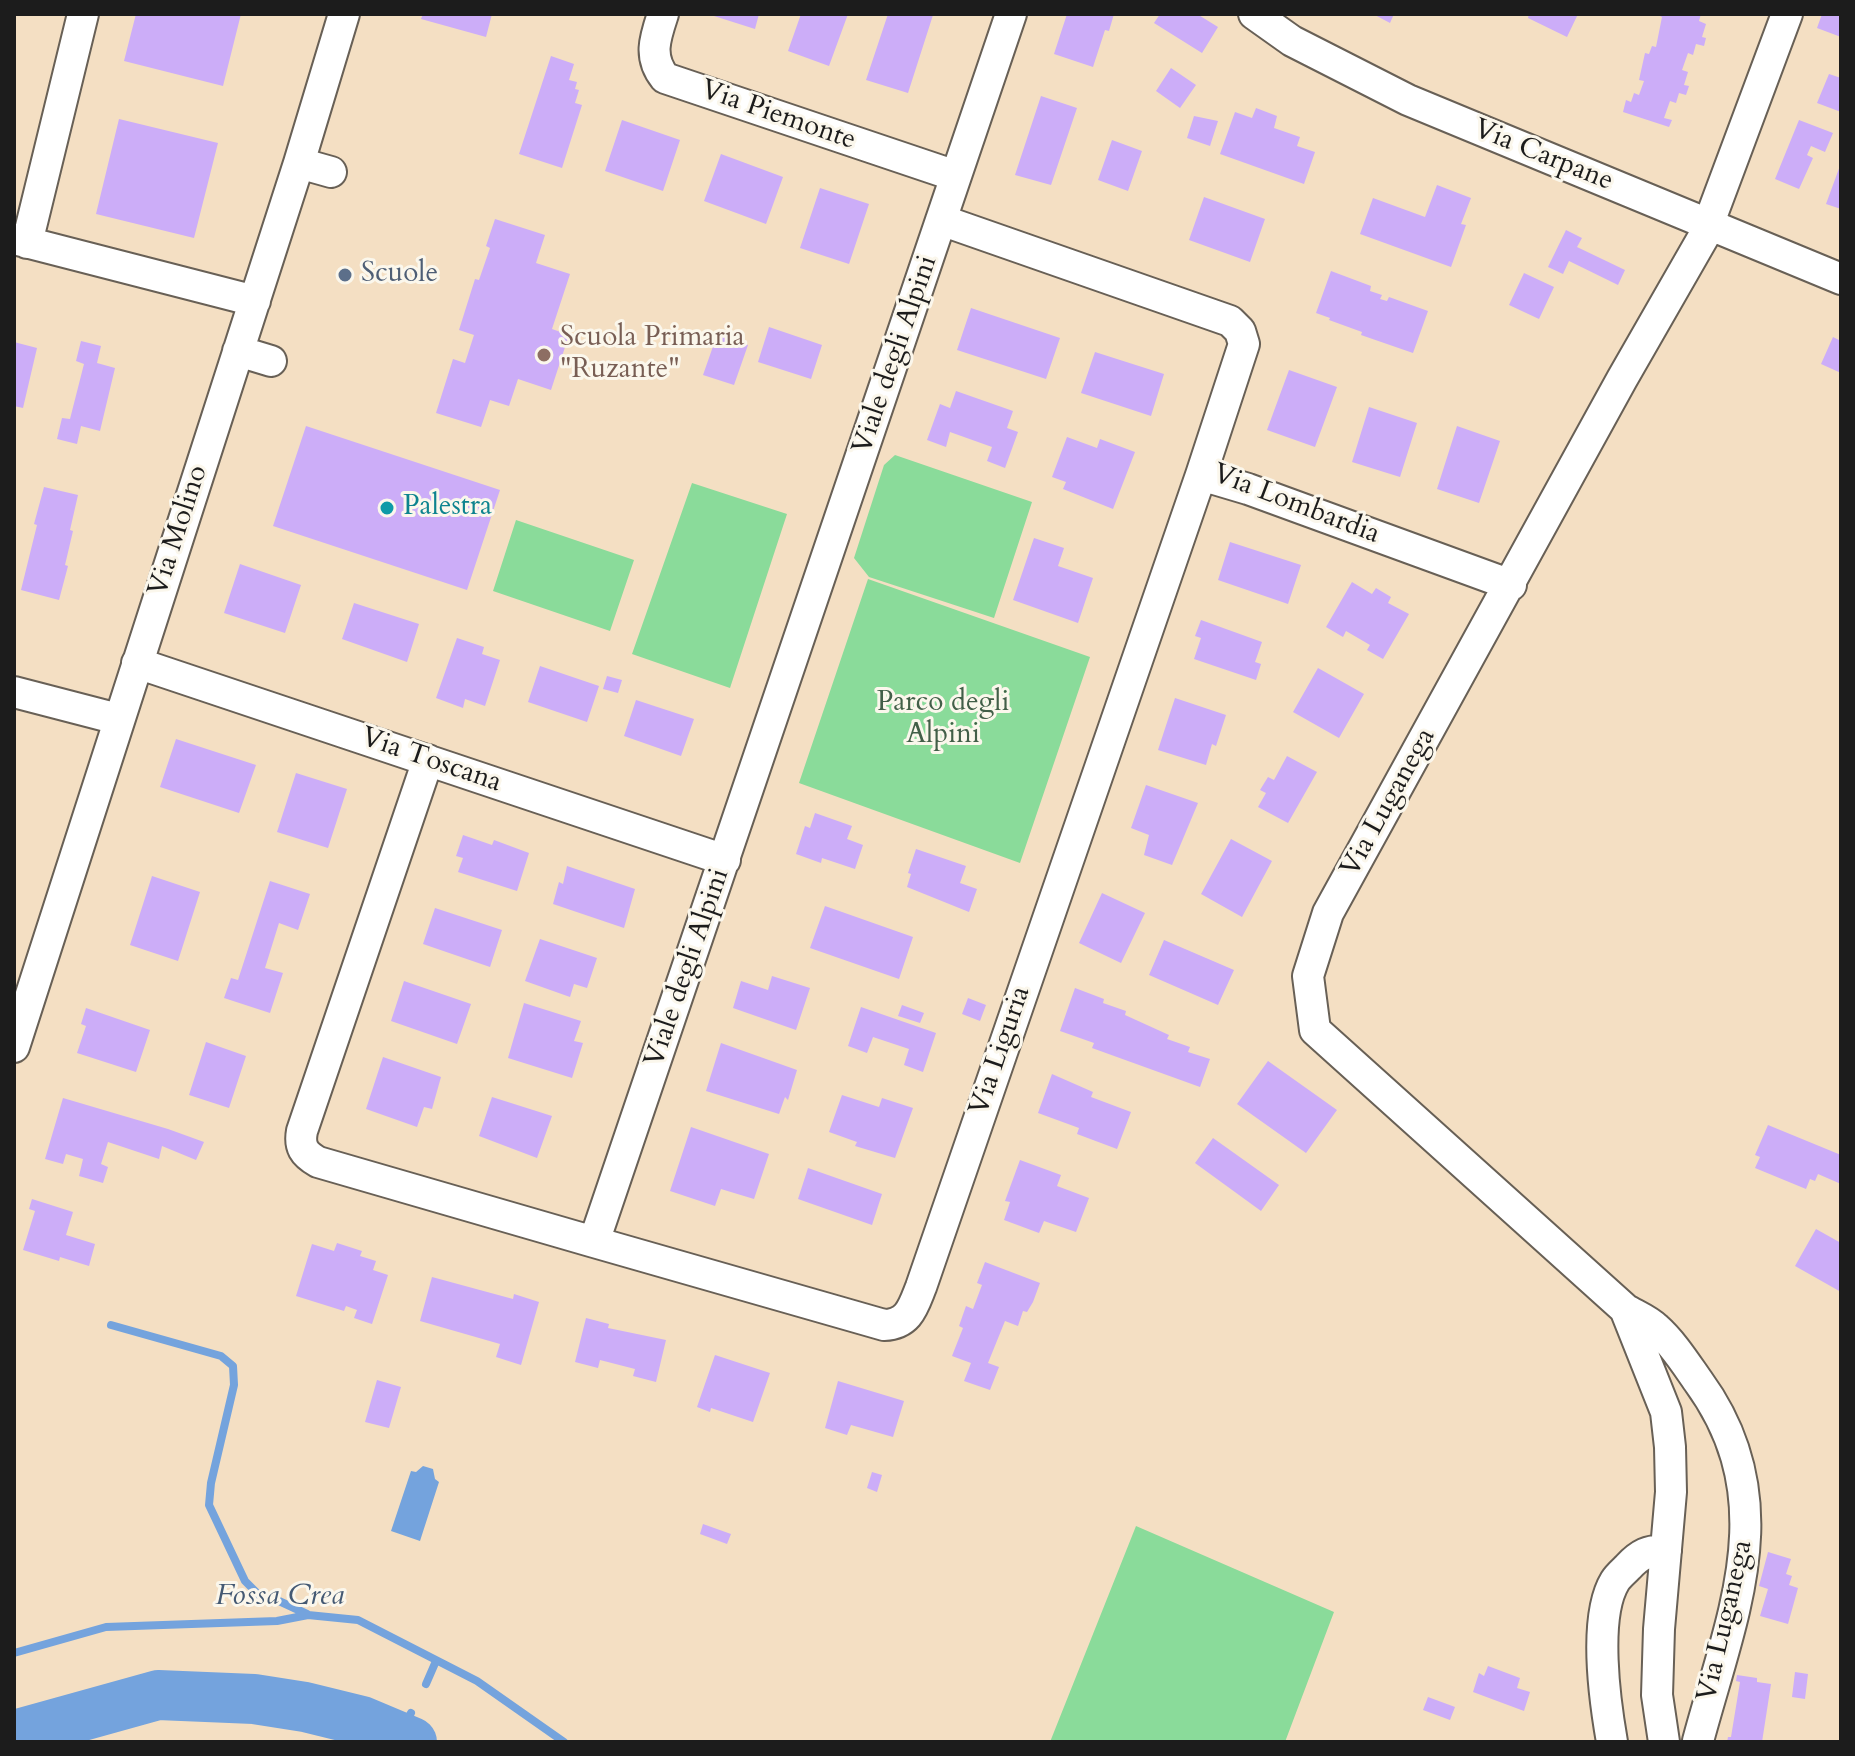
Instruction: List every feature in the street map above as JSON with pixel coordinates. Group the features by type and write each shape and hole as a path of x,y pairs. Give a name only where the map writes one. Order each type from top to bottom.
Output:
{"street":[{"path":"83,14 21,241 255,301"},
{"name":"Via Molino","path":"14,1047 255,301 344,14"},
{"name":"Via Piemonte","path":"663,14 654,46 654,59 665,78 956,176"},
{"name":"Viale degli Alpini","path":"594,1242 1011,14"},
{"name":"Via Carpane","path":"1254,14 1292,41 1408,100 1841,279"},
{"name":"Via Luganega","path":"1698,1741 1738,1590 1748,1519 1743,1477 1716,1409 1657,1328 1625,1309 1315,1030 1308,976 1328,913 1709,223 1787,14"},
{"path":"299,163 331,172"},
{"name":"Via Lombardia","path":"941,220 1230,321 1240,331 1244,344 1201,475 1248,489 1511,585"},
{"path":"238,351 271,361"},
{"name":"Via Liguria","path":"594,1242 884,1325 901,1322 907,1317 921,1287 1201,475"},
{"name":"Via Toscana","path":"137,663 725,860"},
{"path":"14,692 118,719"},
{"path":"428,760 302,1131 303,1149 306,1156 318,1162 594,1242"},
{"name":"Via Luganega","path":"1625,1309 1666,1412 1671,1492 1659,1629 1657,1695 1664,1742"},
{"path":"1655,1382 1692,1373"},
{"path":"1666,1412 1716,1409"},
{"path":"1612,1742 1605,1700 1603,1658 1606,1612 1614,1582 1645,1552 1666,1551"}],"green space":[{"path":"895,455 1032,502 994,618 869,577 854,558 884,465"},
{"path":"692,483 787,514 730,688 632,654"},
{"path":"516,520 634,560 610,631 493,591"},
{"name":"Parco degli Alpini","path":"868,579 1090,657 1020,863 799,783"},
{"path":"1136,1526 1334,1612 1285,1742 1050,1742"}],"water":[{"path":"423,1466 433,1469 439,1482 420,1541 391,1531 411,1471 416,1472"}],"building":[{"path":"136,14 241,14 223,86 124,61"},
{"path":"423,14 492,14 486,37 421,19"},
{"path":"715,14 759,14 755,29"},
{"path":"801,14 848,14 829,66 788,51"},
{"path":"888,14 933,15 908,93 866,80"},
{"path":"1067,14 1114,14 1109,31 1105,30 1093,67 1054,54"},
{"path":"1160,14 1197,14 1218,27 1202,53 1154,23"},
{"path":"1373,14 1394,14 1390,23"},
{"path":"1529,14 1578,14 1567,37 1528,18"},
{"path":"1656,14 1701,14 1699,21 1706,24 1702,37 1706,38 1704,46 1696,44 1693,55 1688,53 1682,70 1688,72 1684,85 1689,86 1686,95 1679,93 1676,103 1670,101 1664,118 1672,120 1669,127 1623,112 1626,100 1631,102 1634,93 1639,95 1644,81 1639,80 1645,53 1649,54 1652,46 1656,47 1662,17"},
{"path":"1822,14 1841,14 1841,37 1817,28"},
{"path":"551,56 574,64 569,80 577,82 575,89 579,90 575,103 582,105 562,168 519,154"},
{"path":"1171,68 1196,85 1180,108 1156,91"},
{"path":"1829,74 1841,78 1841,112 1817,103"},
{"path":"1041,96 1077,108 1051,185 1015,175"},
{"path":"1256,108 1277,116 1274,128 1300,137 1297,146 1315,152 1304,184 1220,154 1235,112 1252,118"},
{"path":"1194,116 1218,121 1210,146 1187,138"},
{"path":"119,119 218,143 194,238 96,214"},
{"path":"622,120 680,140 663,191 605,171"},
{"path":"1799,120 1833,133 1825,152 1811,146 1807,155 1813,158 1799,189 1775,179"},
{"path":"1112,140 1142,151 1128,191 1098,180"},
{"path":"721,154 783,177 766,224 704,201"},
{"path":"1841,163 1841,209 1826,204"},
{"path":"1437,185 1471,198 1461,224 1466,225 1451,267 1360,234 1373,198 1425,217"},
{"path":"820,188 869,204 849,264 800,248"},
{"path":"1204,197 1265,219 1250,262 1189,240"},
{"path":"495,219 545,235 536,263 570,274 552,329 569,335 551,390 518,379 509,406 490,400 481,427 436,413 453,359 465,363 474,335 459,330 475,279 479,280 490,248 486,246"},
{"path":"1566,230 1582,238 1577,247 1625,270 1618,285 1569,261 1563,274 1548,267"},
{"path":"1331,271 1371,286 1370,291 1382,295 1380,299 1387,301 1389,297 1428,311 1413,353 1361,335 1362,332 1316,313"},
{"path":"1524,273 1554,287 1539,319 1509,305"},
{"path":"971,308 1060,338 1046,379 957,350"},
{"path":"769,327 822,345 811,379 758,362"},
{"path":"717,335 748,345 734,385 703,375"},
{"path":"1833,337 1841,341 1841,373 1821,364"},
{"path":"81,341 101,346 97,363 115,368 100,431 81,426 77,444 57,439 62,418 70,419 84,364 76,361"},
{"path":"14,342 37,348 23,408 14,406"},
{"path":"1095,352 1164,374 1151,416 1081,393"},
{"path":"1289,370 1337,387 1315,447 1267,430"},
{"path":"956,391 1013,411 1007,428 1018,432 1005,468 987,461 992,447 950,432 946,447 927,440 940,404 950,408"},
{"path":"1369,407 1417,423 1400,477 1352,462"},
{"name":"Palestra","path":"306,426 500,490 467,590 273,526"},
{"path":"1457,426 1500,441 1479,503 1437,489"},
{"path":"1067,437 1097,448 1100,439 1135,452 1113,509 1063,489 1066,482 1052,477"},
{"path":"44,487 78,495 65,565 68,566 59,600 21,590"},
{"path":"1034,538 1064,548 1058,566 1093,578 1078,623 1013,600"},
{"path":"1230,542 1301,565 1288,604 1218,580"},
{"path":"240,564 301,585 285,633 224,613"},
{"path":"1352,582 1372,594 1376,588 1391,597 1388,603 1409,614 1383,659 1367,650 1370,645 1346,631 1343,637 1326,627"},
{"path":"354,603 419,624 407,662 342,639"},
{"path":"1201,620 1262,642 1255,662 1261,664 1256,680 1194,659 1201,638 1195,636"},
{"path":"457,638 484,647 482,654 500,660 485,706 465,699 463,708 436,698"},
{"path":"540,666 599,686 587,722 528,702"},
{"path":"1318,668 1364,694 1339,738 1293,712"},
{"path":"607,676 622,680 618,693 603,689"},
{"path":"1175,698 1226,715 1206,765 1158,750"},
{"path":"636,700 694,719 681,756 624,736"},
{"path":"176,739 256,765 239,813 160,787"},
{"path":"1287,756 1317,772 1288,823 1258,807 1266,793 1260,790 1268,777 1274,780"},
{"path":"296,773 347,789 328,848 277,832"},
{"path":"1146,785 1198,803 1172,865 1144,855 1149,835 1131,828"},
{"path":"815,813 852,826 847,839 863,845 855,869 822,858 821,863 796,854 805,826 810,828"},
{"path":"463,835 492,845 494,840 529,853 517,891 458,872 463,858 456,856"},
{"path":"1231,839 1272,861 1242,917 1201,894"},
{"path":"916,849 966,866 960,883 977,889 969,912 907,887"},
{"path":"567,866 635,889 624,928 553,904 559,882 563,884"},
{"path":"152,876 200,892 178,961 130,945"},
{"path":"270,881 310,894 298,930 279,923 265,968 283,973 270,1013 224,998 231,978 238,980"},
{"path":"1102,893 1145,913 1121,963 1079,943"},
{"path":"825,906 913,937 899,979 810,948"},
{"path":"435,908 502,930 490,967 423,944"},
{"path":"540,939 597,958 587,988 574,984 570,997 525,981"},
{"path":"1164,940 1234,970 1218,1005 1149,975"},
{"path":"772,976 810,988 796,1030 733,1008 741,981 768,990"},
{"path":"404,981 471,1004 457,1044 391,1021"},
{"path":"1075,988 1104,999 1103,1003 1126,1011 1125,1015 1169,1035 1167,1039 1190,1047 1188,1052 1210,1059 1200,1087 1092,1048 1094,1043 1060,1031"},
{"path":"968,998 986,1005 980,1021 962,1014"},
{"path":"524,1003 581,1021 574,1041 583,1043 572,1078 508,1058"},
{"path":"902,1005 924,1013 920,1023 898,1016"},
{"path":"861,1007 936,1033 923,1072 904,1065 909,1049 873,1037 867,1053 848,1046"},
{"path":"86,1008 150,1030 136,1072 77,1053 86,1026 81,1024"},
{"path":"206,1042 246,1056 229,1108 189,1095"},
{"path":"721,1043 797,1070 788,1100 785,1097 779,1114 706,1091"},
{"path":"383,1057 441,1077 432,1109 424,1107 417,1127 366,1109"},
{"path":"1268,1061 1337,1110 1306,1153 1237,1104"},
{"path":"1052,1074 1093,1092 1091,1097 1131,1112 1117,1149 1077,1134 1079,1128 1038,1113"},
{"path":"842,1095 879,1107 882,1098 913,1108 895,1158 855,1146 857,1142 829,1132"},
{"path":"492,1097 552,1116 537,1158 479,1136"},
{"path":"63,1098 204,1142 196,1160 162,1146 159,1159 108,1142 101,1164 108,1167 103,1183 79,1176 83,1159 66,1154 63,1164 45,1159"},
{"path":"1768,1125 1841,1155 1841,1184 1818,1174 1815,1181 1810,1179 1806,1189 1755,1168 1760,1157 1755,1155"},
{"path":"691,1127 769,1154 754,1199 721,1189 715,1206 670,1191"},
{"path":"1213,1138 1279,1185 1261,1211 1195,1163"},
{"path":"1020,1160 1061,1175 1057,1186 1089,1198 1076,1232 1044,1221 1039,1233 1004,1220 1010,1202 1005,1201"},
{"path":"808,1168 882,1194 872,1225 798,1199"},
{"path":"32,1199 73,1212 66,1235 95,1244 89,1266 23,1250 35,1211 29,1209"},
{"path":"1816,1229 1841,1243 1841,1292 1795,1266"},
{"path":"337,1243 362,1251 360,1256 376,1261 373,1270 388,1275 372,1324 354,1318 357,1310 346,1306 344,1311 296,1296 312,1244 334,1251"},
{"path":"985,1262 1040,1283 1033,1302 1027,1312 1023,1311 1018,1326 1005,1321 988,1363 999,1367 990,1390 964,1381 971,1363 952,1356 963,1328 959,1326 966,1306 973,1309 982,1285 977,1283"},
{"path":"432,1277 513,1299 514,1294 539,1302 521,1365 496,1357 500,1344 420,1321"},
{"path":"586,1318 609,1324 608,1328 666,1340 656,1382 633,1376 635,1369 600,1360 598,1368 575,1362"},
{"path":"715,1355 770,1373 753,1422 711,1408 710,1412 697,1407"},
{"path":"377,1380 401,1387 389,1428 365,1422"},
{"path":"838,1381 904,1401 893,1437 851,1425 847,1435 825,1428"},
{"path":"872,1472 882,1475 877,1492 867,1488"},
{"path":"703,1524 731,1534 727,1544 700,1534"},
{"path":"1768,1552 1791,1559 1786,1574 1792,1576 1789,1585 1798,1588 1788,1624 1760,1616 1768,1589 1759,1586"},
{"path":"1488,1666 1520,1678 1517,1688 1530,1692 1524,1711 1473,1692 1479,1673 1484,1676"},
{"path":"1795,1672 1808,1674 1805,1699 1792,1697"},
{"path":"1737,1675 1771,1684 1762,1742 1727,1742 1731,1737 1740,1682 1736,1681"},
{"path":"1428,1697 1455,1707 1450,1720 1423,1710"}],"waterway":[{"path":"111,1325 221,1356 233,1366 234,1385 211,1483 209,1505 245,1581 260,1596 307,1614"},
{"name":"Fossa Crea","path":"14,1653 106,1627 277,1621 308,1615 358,1620 477,1681 564,1742"},
{"path":"426,1684 436,1661"},
{"path":"14,1735 158,1695 254,1699 305,1707 362,1721 412,1742"},
{"path":"399,1735 411,1713"}],"place":[{"name":"Scuole","path":"345,275"},
{"name":"Scuola Primaria \"Ruzante\"","path":"544,355"},
{"name":"Palestra","path":"387,508"}]}
